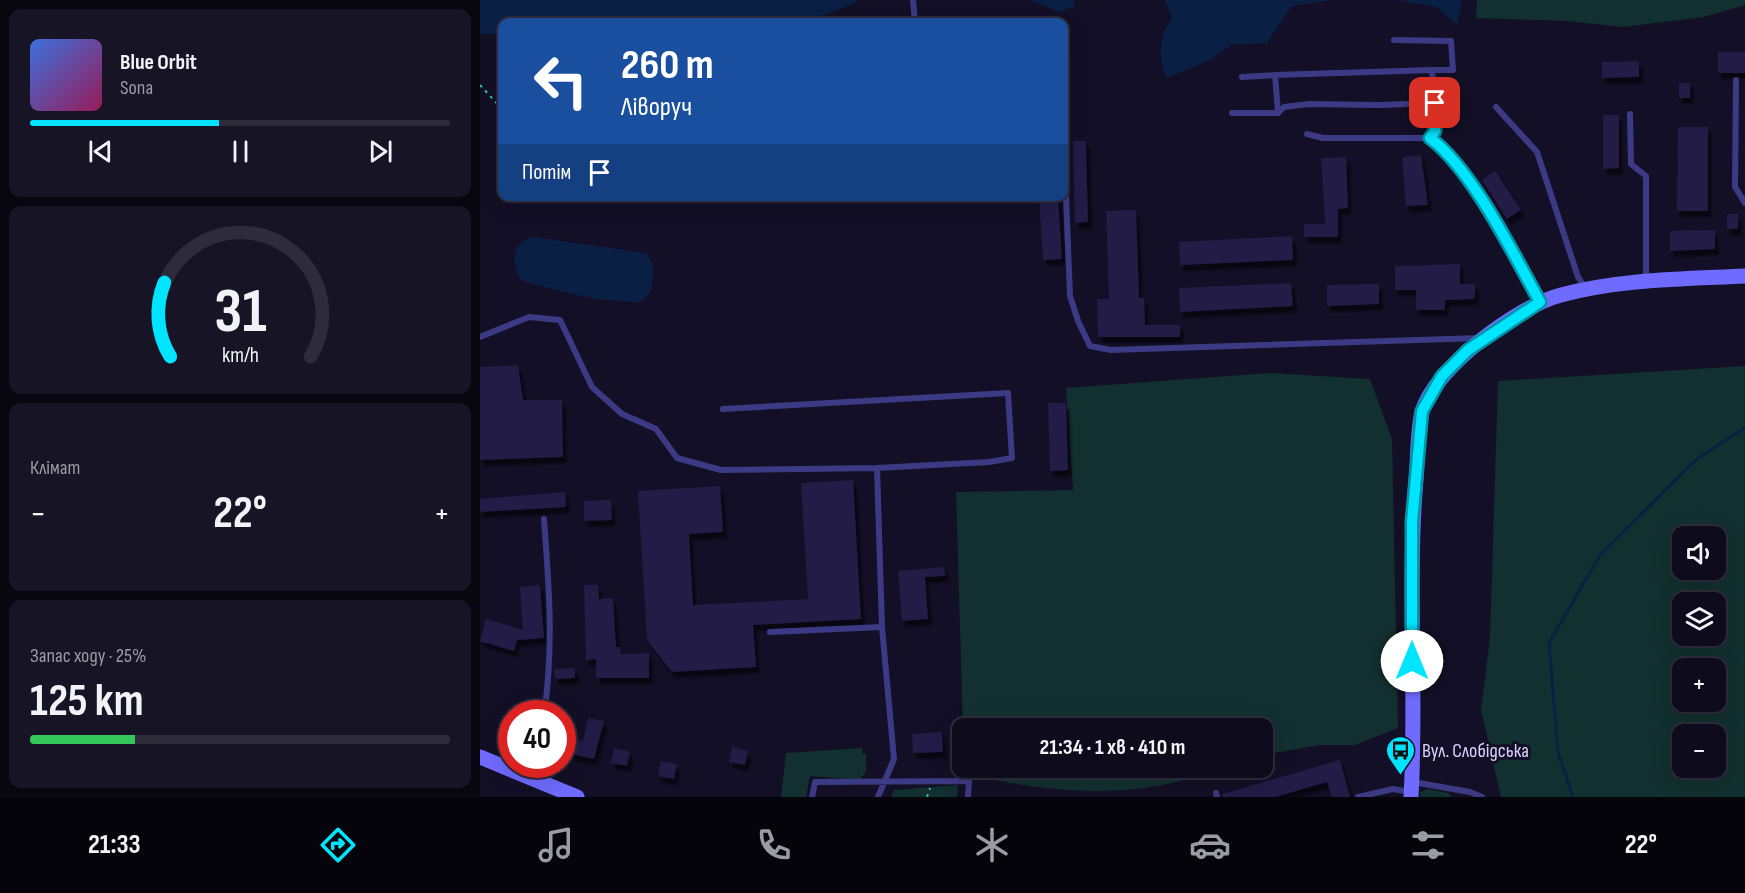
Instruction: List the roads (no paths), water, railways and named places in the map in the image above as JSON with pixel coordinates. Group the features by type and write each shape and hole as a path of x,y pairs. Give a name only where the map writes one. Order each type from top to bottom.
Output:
{"street":[{"path":"1411,791 1412,522 1422,411 1442,376 1468,350 1540,302 1625,281 1745,276"},
{"path":"480,757 498,762"},
{"path":"545,778 577,797"}],"lane":[{"path":"913,0 915,18"},
{"path":"1242,77 1454,70 1451,41 1394,40"},
{"path":"1430,138 1435,131 1432,70"},
{"path":"1275,75 1278,113"},
{"path":"1736,80 1735,187 1745,203"},
{"path":"1232,113 1278,113 1284,107 1309,104 1435,103"},
{"path":"1496,106 1537,152 1578,277 1586,290"},
{"path":"1630,114 1631,164 1646,176 1646,280"},
{"path":"1307,134 1323,138 1430,138 1442,147 1475,191 1511,248 1540,302"},
{"path":"1066,201 1070,296 1078,321 1090,346 1111,350 1486,338"},
{"path":"480,337 529,317 560,320 592,387 622,414 656,429 677,458 721,470 877,468 989,462 1012,458 1008,393 723,409"},
{"path":"877,468 882,627 894,759 878,797"},
{"path":"544,519 552,622 550,676 546,700"},
{"path":"770,632 882,627"},
{"path":"812,797 815,782 969,781 968,797"},
{"path":"1358,797 1393,789 1470,792 1482,797"}],"water":[{"path":"480,0 857,0 856,3 811,18 498,18 498,34 480,34"},
{"path":"1029,0 1074,0 1074,6 1060,12"},
{"path":"1165,0 1331,0 1292,6 1267,43 1233,44 1210,60 1167,78 1162,63 1161,47 1164,31 1172,19"},
{"path":"1399,0 1462,0 1457,25 1436,7"},
{"path":"533,237 646,253 653,266 651,292 640,302 610,300 565,292 521,280 516,267 515,254 520,244"}],"waterway":[{"path":"1573,797 1558,752 1549,643 1600,555 1698,458 1745,428"}],"place":[{"name":"Вул. Слобідська","path":"1401,776"}]}
